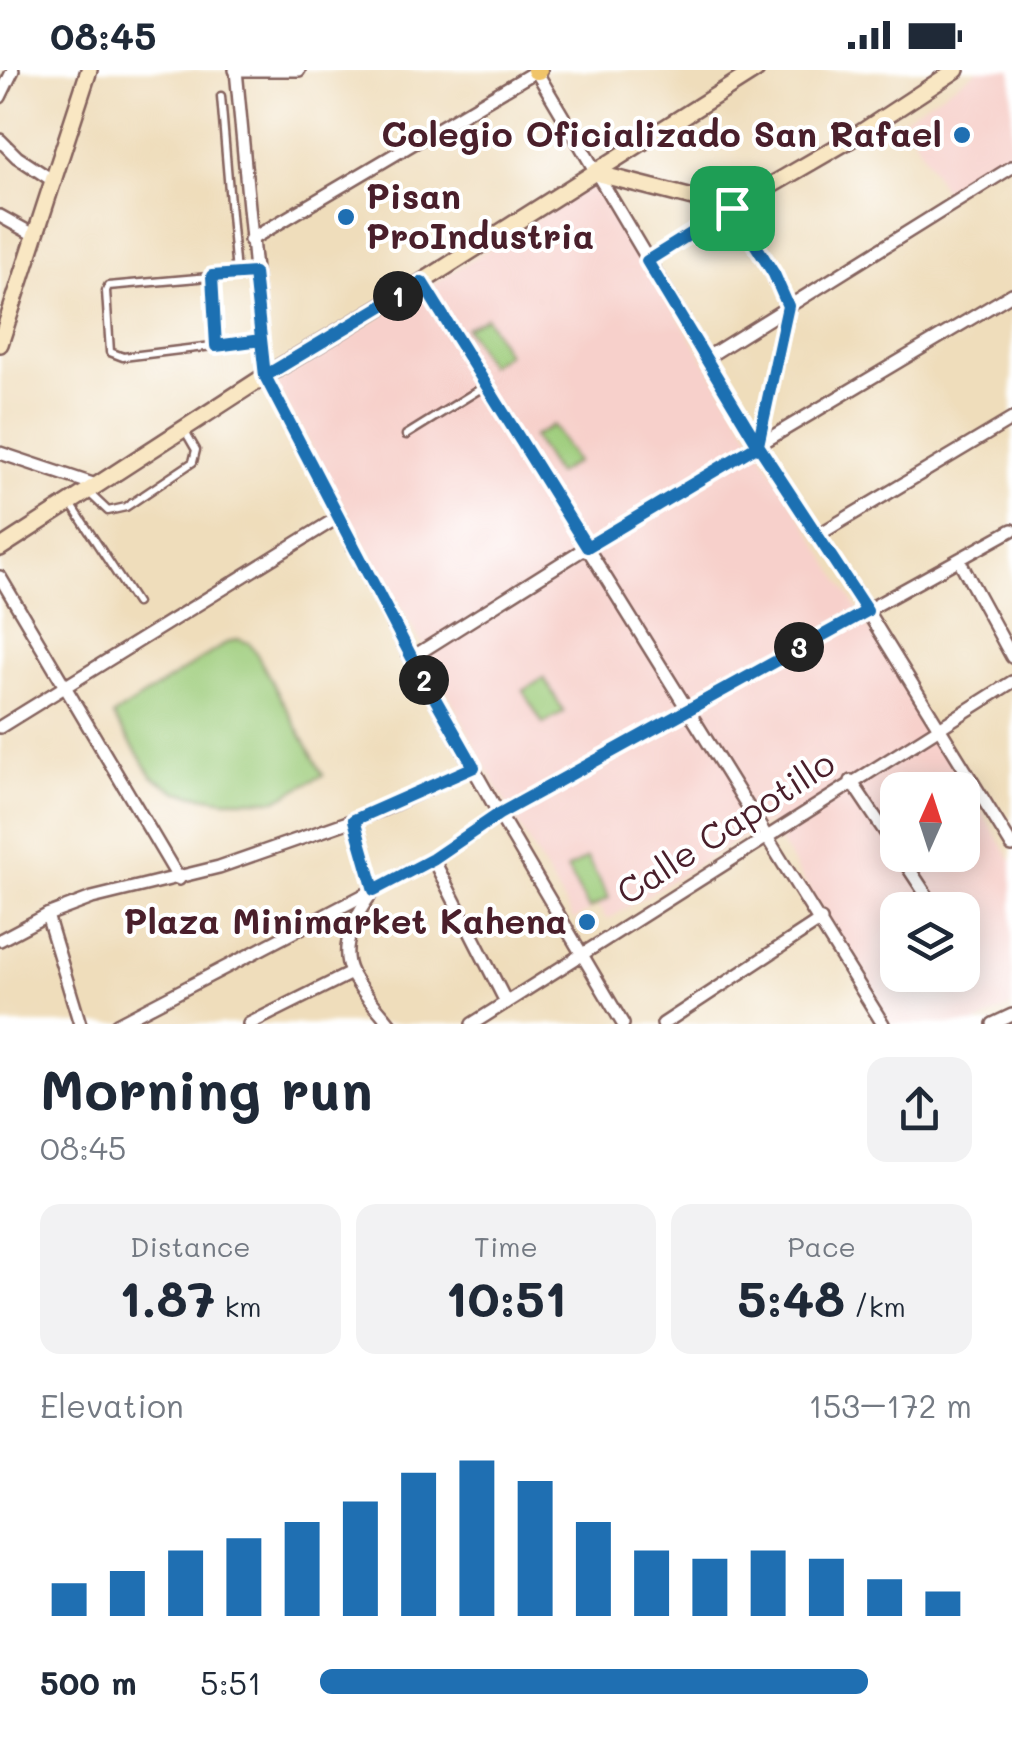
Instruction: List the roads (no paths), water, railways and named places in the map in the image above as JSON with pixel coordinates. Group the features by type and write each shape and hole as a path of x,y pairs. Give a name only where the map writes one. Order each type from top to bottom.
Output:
{"street":[{"path":"0,97 13,70"},
{"path":"0,344 89,70"},
{"path":"300,70 236,70 265,376 412,658 623,1024"},
{"path":"250,240 537,70 758,445 867,611 1012,846"},
{"path":"0,548 265,376 422,282 756,70"},
{"path":"647,261 851,140 956,70"},
{"path":"0,140 17,157 55,182"},
{"path":"706,358 1012,167"},
{"path":"595,174 732,208 774,274 788,306 758,445"},
{"path":"0,216 36,236"},
{"path":"422,282 883,1024"},
{"path":"412,658 587,547 1012,294"},
{"path":"818,534 1012,419"},
{"path":"0,454 91,488"},
{"path":"0,727 337,518"},
{"path":"117,1024 433,859 499,814 1012,530"},
{"path":"960,560 1012,658"},
{"path":"0,577 179,879"},
{"name":"Calle Capotillo","path":"472,1024 1012,682"},
{"path":"0,940 47,915 92,898 179,879 354,820 474,767"},
{"path":"851,781 880,824"},
{"path":"354,820 374,890 353,922 347,955 351,972 387,1020 370,1024"},
{"path":"433,859 506,1002"},
{"path":"47,915 80,1024"},
{"path":"662,1024 821,920"},
{"path":"249,1024 351,972"},
{"path":"994,1024 1012,1015"}],"lane":[{"path":"222,96 236,274"},
{"path":"254,273 108,286 110,352 117,356 261,340"},
{"path":"212,276 216,346"},
{"path":"406,434 486,385"},
{"path":"91,488 108,511 126,507 193,462 196,450 184,429"},
{"path":"70,503 136,603"}],"place":[{"name":"Colegio Oficializado San Rafael","path":"962,135"},
{"name":"Pisan ProIndustria","path":"346,217"},
{"name":"Plaza Minimarket Kahena","path":"587,922"}]}
